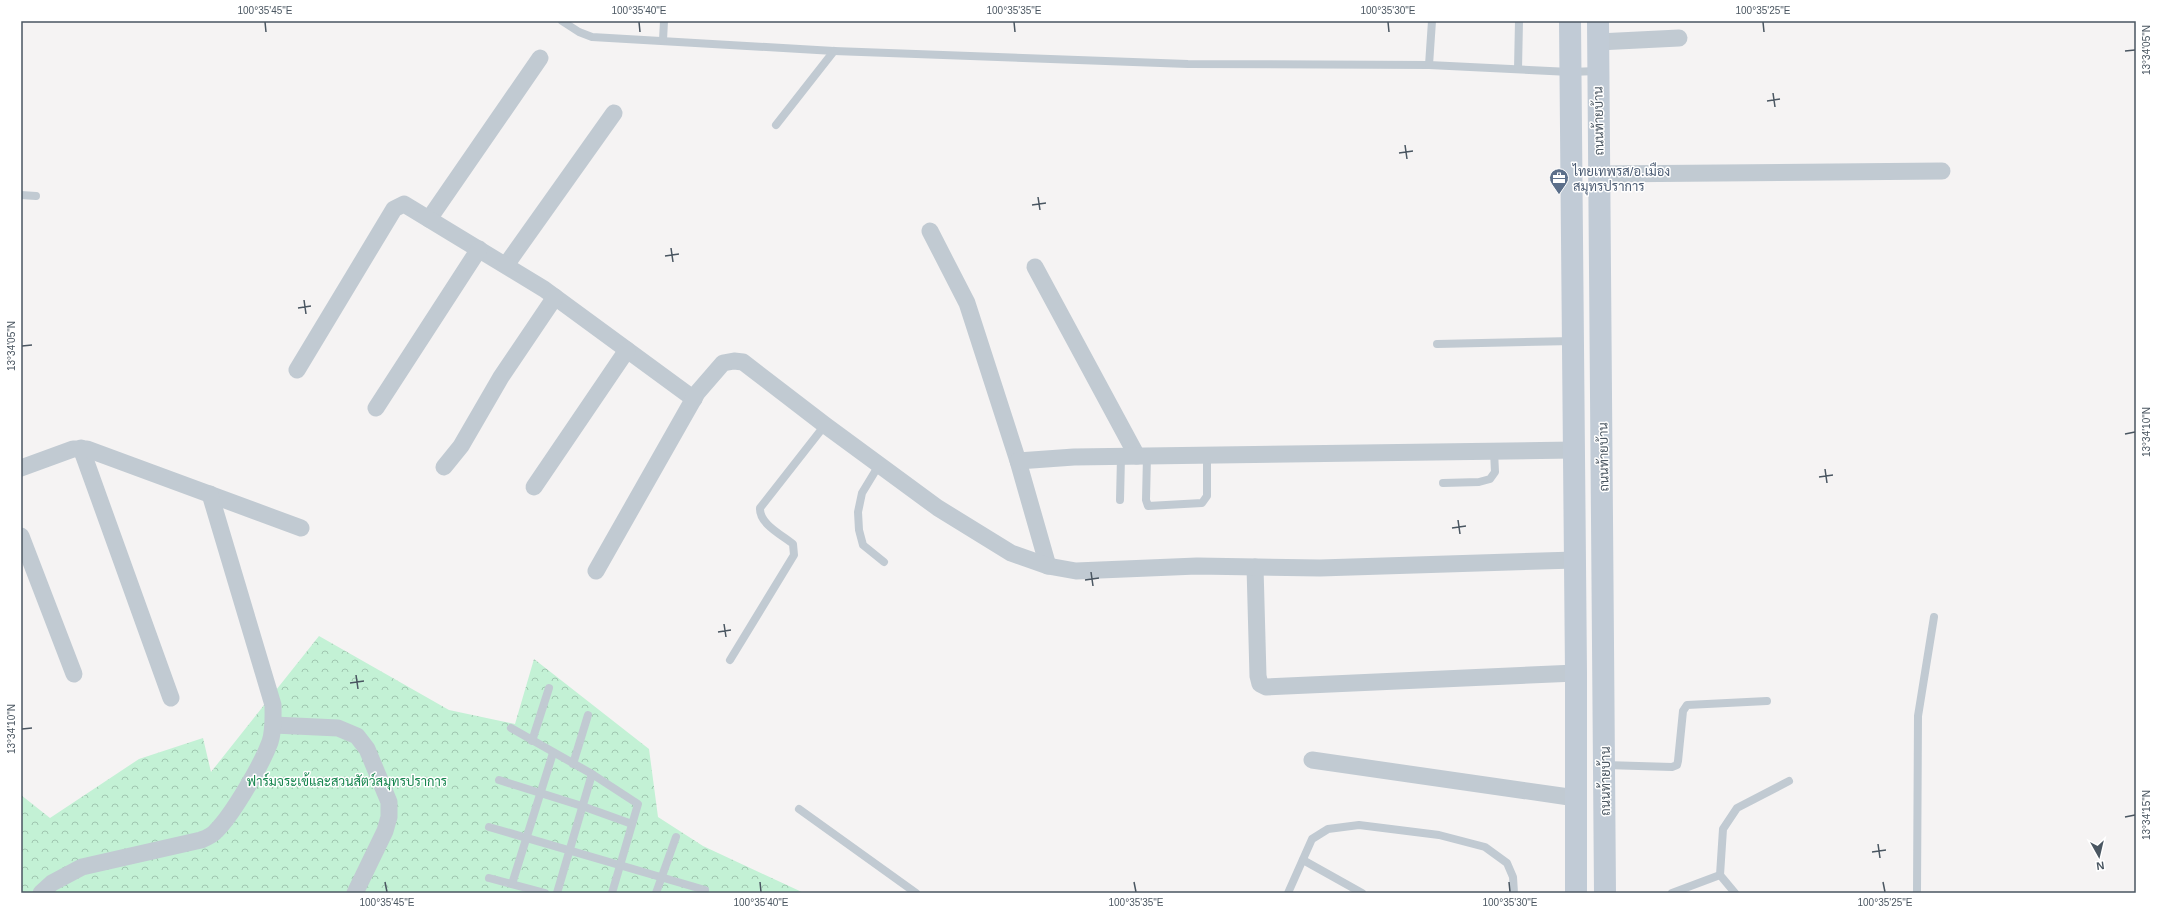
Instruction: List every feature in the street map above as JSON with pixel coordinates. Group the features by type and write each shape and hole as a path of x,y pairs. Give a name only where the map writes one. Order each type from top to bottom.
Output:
{"street":[{"name":"ถนนท้ายบ้าน","path":"1570,21 1576,673 1576,893"},
{"name":"ถนนท้ายบ้าน","path":"1598,21 1605,893"},
{"path":"1598,42 1679,38"},
{"path":"429,219 540,58"},
{"path":"506,265 614,113"},
{"path":"1599,174 1942,171"},
{"path":"297,370 394,209 404,204 555,296 694,399"},
{"path":"930,230 967,303 1018,461 1048,566"},
{"path":"376,408 479,249"},
{"path":"1035,267 1135,457"},
{"path":"444,467 461,446 501,376 555,296"},
{"path":"534,487 627,350"},
{"path":"596,571 694,399 723,363 734,361 743,362 825,425 938,508 1011,553 1048,566 1076,571 1197,566 1320,568 1575,560"},
{"path":"21,468 81,448 301,528"},
{"path":"81,448 171,698"},
{"path":"1018,461 1135,457 1574,450"},
{"path":"41,893 52,883 82,866 201,840 216,832 230,814 270,742 274,725 273,706 210,494"},
{"path":"21,536 74,674"},
{"path":"1255,567 1258,676 1260,684 1266,687 1576,673"},
{"path":"274,725 338,728 357,736 367,749 389,802 389,817 385,831 355,893"},
{"path":"1312,760 1576,798"}],"lane":[{"path":"562,21 579,32 592,37 834,50 1188,64 1428,65 1570,72 1598,71"},
{"path":"663,40 664,21"},
{"path":"1428,65 1432,21"},
{"path":"1518,69 1519,21"},
{"path":"776,125 834,50"},
{"path":"21,195 36,196"},
{"path":"1437,344 1573,341"},
{"path":"730,660 794,555 793,544 764,521 760,516 760,508 825,425"},
{"path":"1443,483 1479,482 1490,479 1495,472 1494,451"},
{"path":"1135,457 1148,506 1202,503 1207,496 1207,456"},
{"path":"1120,500 1135,457"},
{"path":"879,465 862,492 858,512 859,530 863,545 884,562"},
{"path":"1917,893 1918,716 1934,617"},
{"path":"532,741 549,688"},
{"path":"1605,765 1672,768 1677,765 1683,711 1687,706 1767,701"},
{"path":"573,764 588,715"},
{"path":"511,728 592,774 638,804 612,893"},
{"path":"512,884 553,753"},
{"path":"557,893 592,774"},
{"path":"499,780 582,806 632,824"},
{"path":"1735,893 1720,875 1723,829 1737,808 1789,781"},
{"path":"799,809 916,893"},
{"path":"1288,893 1312,839 1328,829 1359,825 1439,836 1485,847 1507,863 1513,877 1514,893"},
{"path":"489,827 705,890"},
{"path":"656,893 676,837"},
{"path":"1303,860 1362,893"},
{"path":"1672,893 1720,875"},
{"path":"489,878 545,893"}],"green space":[{"name":"ฟาร์มจระเข้และสวนสัตว์สมุทรปราการ","path":"319,636 449,710 515,724 534,659 649,749 658,817 703,846 804,893 21,893 21,795 50,818 139,759 203,738 211,772"}],"place":[{"name":"ไทยเทพรส/อ.เมือง สมุทรปราการ","path":"1559,195"}]}
